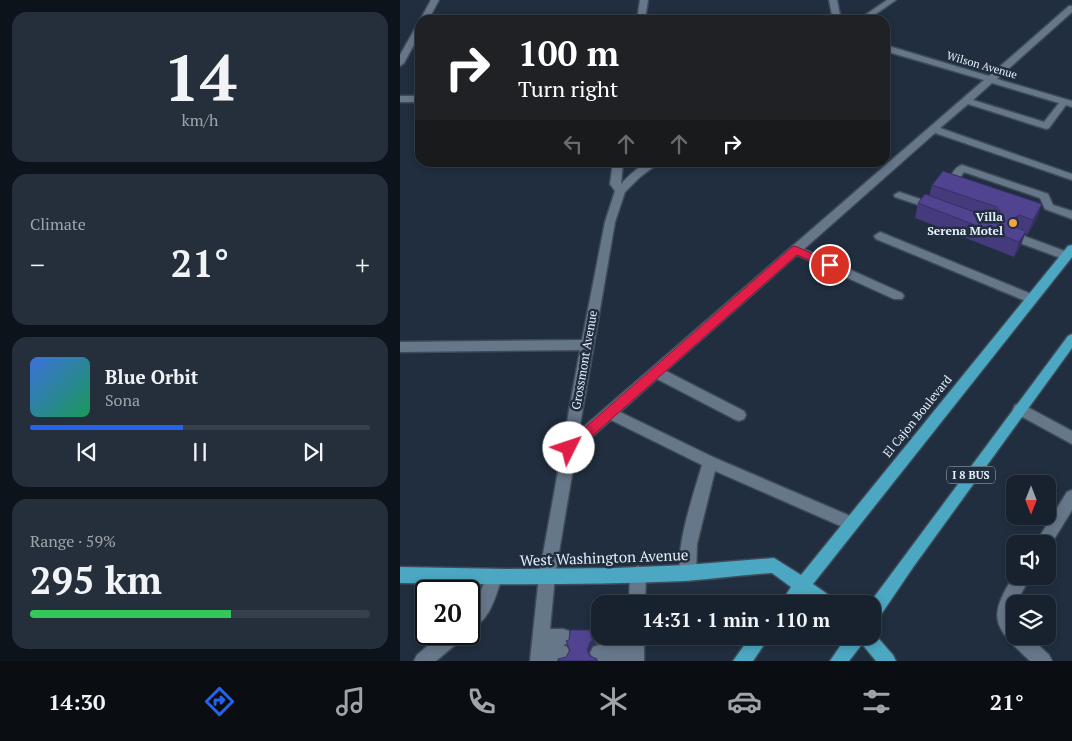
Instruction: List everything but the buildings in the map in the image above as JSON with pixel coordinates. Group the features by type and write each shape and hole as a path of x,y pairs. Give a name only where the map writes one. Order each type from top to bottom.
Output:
{"main road":[{"name":"El Cajon Boulevard","path":"795,595 850,524 1069,253"},
{"name":"I 8 BUS","path":"881,601 1072,339"},
{"name":"West Washington Avenue","path":"400,575 494,578 688,573 774,566 816,595"},
{"path":"742,661 755,645"},
{"path":"840,661 850,645"},
{"path":"874,645 887,661"}],"street":[{"path":"427,15 435,0"},
{"path":"642,15 644,0"},
{"path":"833,0 836,15"},
{"path":"870,15 892,0"},
{"path":"890,167 1072,8"},
{"path":"400,63 415,36"},
{"name":"Wilson Avenue","path":"890,49 1068,103"},
{"path":"400,99 415,99"},
{"path":"966,100 1046,126 1068,103"},
{"path":"933,129 1072,177"},
{"path":"617,167 615,184 620,191"},
{"name":"Grossmont Avenue","path":"540,658 547,576 586,345 610,222 620,191 636,175 648,167"},
{"path":"569,448 890,167"},
{"path":"953,180 962,168 1044,196 1049,207 1072,215"},
{"path":"899,195 944,211"},
{"path":"880,236 1032,299"},
{"path":"1013,236 1069,253"},
{"path":"795,250 898,296"},
{"path":"400,347 586,345"},
{"path":"656,372 739,415"},
{"path":"1020,409 1072,438"},
{"path":"610,413 710,462 850,524"},
{"path":"688,573 689,544 710,462"},
{"path":"1049,535 1072,497"},
{"path":"637,595 638,574"},
{"path":"480,612 494,578"},
{"path":"1006,608 1004,612 1006,623"},
{"path":"540,658 562,645 541,637"},
{"path":"423,661 442,645"},
{"path":"600,645 635,650"},
{"path":"1026,645 1043,661"}],"place":[{"name":"Villa Serena Motel","path":"1013,223"}],"route":[{"path":"569,448 795,250 830,265"}]}
